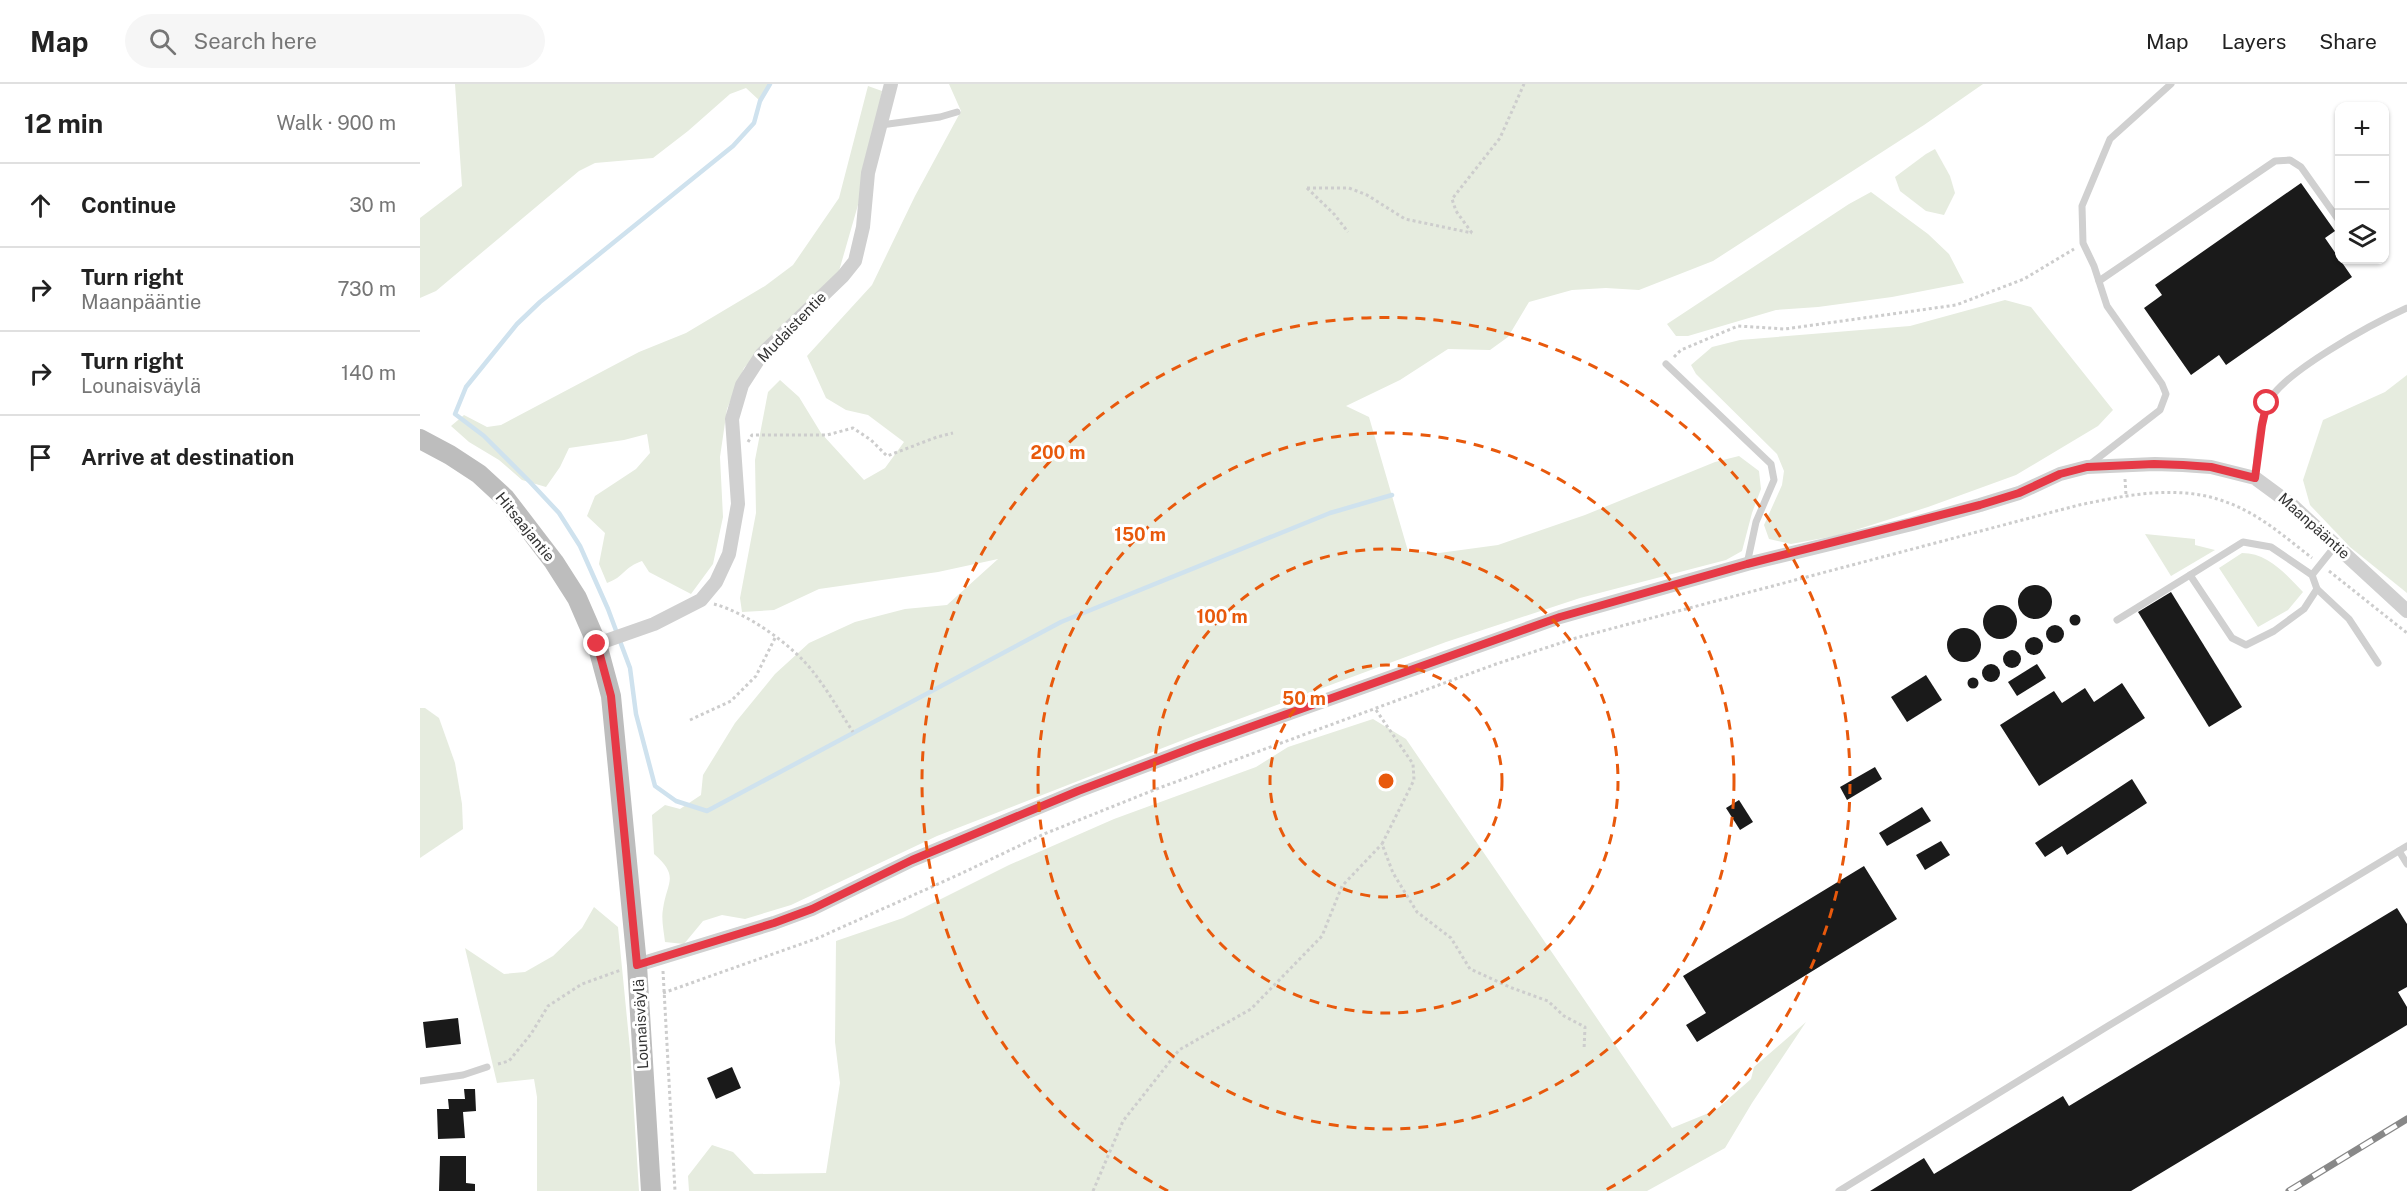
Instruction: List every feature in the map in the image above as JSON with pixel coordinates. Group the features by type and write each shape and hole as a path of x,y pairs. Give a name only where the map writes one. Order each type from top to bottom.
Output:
{"street":[{"name":"Mudaistentie","path":"597,644 654,624 701,600 716,582 729,554 738,504 732,419 742,385 762,354 843,276 855,261 863,227 868,174 891,84"},
{"name":"Hitsaajantie","path":"420,439 479,474 505,498 527,524 560,571 577,598 597,644"},
{"name":"Maanpääntie","path":"637,965 812,909 912,860 1078,791 1197,746 1560,617 1747,564 1980,505 2019,493 2060,474 2087,467 2183,465 2219,468 2255,478 2293,506 2407,611"},
{"name":"Lounaisväylä","path":"597,644 611,696 637,965 651,1191"}],"lane":[{"path":"2087,467 2160,410 2166,394 2162,384 2107,306 2094,266 2083,243 2082,206 2110,139 2172,84"},
{"path":"881,125 940,117 957,112"},
{"path":"2099,281 2275,161 2290,160 2301,167 2335,215"},
{"path":"2255,478 2264,414 2267,403 2278,387 2337,346 2407,308"},
{"path":"1666,364 1771,464 1774,480 1756,522 1747,564"},
{"path":"2117,620 2244,542 2271,548 2312,575 2317,589 2349,619 2378,663"},
{"path":"2312,575 2336,545"},
{"path":"2190,576 2232,638 2246,645 2274,631 2304,609 2317,589"},
{"path":"1839,1191 2407,846"},
{"path":"2399,851 2407,864"},
{"path":"420,1082 463,1075 487,1067"}],"path":[{"path":"1348,232 1334,214 1306,188 1349,188 1367,195 1405,219 1472,232 1456,211 1452,200 1500,138 1524,84"},
{"path":"1666,364 1681,350 1737,326 1785,329 1956,306 2024,279 2083,243"},
{"path":"736,462 752,435 827,435 853,428 871,440 887,456 953,433"},
{"path":"663,993 818,938 1044,834 1159,788 1496,664 1576,638 2079,505 2126,495 2174,492 2203,495 2228,502 2256,517 2407,633"},
{"path":"701,600 721,606 754,623 775,638 813,671 853,732"},
{"path":"690,720 731,700 756,676 775,638"},
{"path":"1093,1191 1123,1121 1179,1050 1251,1009 1322,936 1342,886 1382,844 1414,780 1413,764 1376,710"},
{"path":"1382,844 1393,873 1417,912 1451,938 1470,969 1548,1001 1564,1016 1585,1027 1584,1050"},
{"path":"662,958 675,1191"},
{"path":"487,1067 509,1061 531,1034 548,1006 582,984 637,965"}],"shaded area":[{"path":"455,84 770,84 760,101 746,88 730,94 653,158 595,163 579,171 436,291 420,298 420,218 462,186"},
{"path":"949,84 1983,84 1924,125 1713,261 1639,290 1606,288 1572,290 1529,302 1508,337 1490,350 1448,349 1400,380 1346,406 1369,417 1408,551 1439,553 1498,545 1585,515 1715,462 1739,456 1759,471 1761,489 1742,551 1726,560 1580,598 1446,642 1196,735 937,836 791,905 745,919 722,915 703,921 684,944 665,942 662,913 670,880 667,868 654,854 652,815 665,805 680,809 701,795 703,775 735,723 775,674 809,643 855,622 905,609 947,605 998,559 938,572 819,589 774,610 742,612 740,598 756,513 755,460 768,392 780,380 799,397 821,433 864,480 885,468 904,442 868,415 846,410 826,398 807,356 872,285 915,196 961,111"},
{"path":"868,86 882,91 862,191 839,271 797,311 744,368 727,409 720,457 723,517 713,564 691,594 649,572 642,561 607,583 599,564 605,533 587,516 595,496 636,469 650,453 647,434 624,440 569,448 560,467 546,487 522,480 499,460 469,442 451,426 464,415 487,427 501,425 639,352 686,333 765,286 793,265 839,198"},
{"path":"1935,149 1950,176 1955,193 1944,215 1926,211 1900,191 1895,177"},
{"path":"1871,192 1928,234 1949,254 1964,283 1892,297 1776,310 1688,336 1676,336 1667,324 1849,204"},
{"path":"2005,300 2031,307 2113,410 2098,426 2016,475 1928,507 1840,535 1791,544 1769,539 1764,525 1782,485 1784,471 1777,454 1696,374 1691,365 1712,347 1740,340 1910,326"},
{"path":"2407,375 2407,593 2350,547 2310,505 2303,480 2323,420 2385,392"},
{"path":"2145,534 2195,539 2195,545 2215,550 2171,576"},
{"path":"2242,553 2260,557 2276,566 2303,592 2288,610 2258,627 2219,568"},
{"path":"420,708 425,708 439,718 455,763 462,804 463,829 420,858"},
{"path":"1373,719 1406,739 1672,1128 1716,1110 1751,1079 1754,1067 1806,1022 1725,1148 1647,1191 689,1191 688,1176 712,1145 733,1152 754,1174 826,1173 840,1083 835,1042 836,941 903,918 1009,865 1114,819 1256,767 1288,747"},
{"path":"594,907 618,927 630,1049 639,1191 537,1191 537,1097 534,1079 497,1083 465,948 504,974 525,972 553,956 582,928"}],"building":[{"path":"2301,183 2335,231 2325,238 2335,252 2335,264 2343,264 2352,277 2226,365 2219,355 2191,375 2144,308 2162,295 2155,285"},
{"path":"2035,585 2047,590 2052,602 2047,614 2035,619 2023,614 2018,602 2023,590"},
{"path":"2171,592 2242,707 2209,727 2138,612"},
{"path":"2000,605 2012,610 2017,622 2012,634 2000,639 1988,634 1983,622 1988,610"},
{"path":"2075,615 2079,616 2079,624 2075,625 2071,624 2070,620 2071,616"},
{"path":"2055,625 2063,630 2064,634 2059,642 2055,643 2047,638 2046,634 2051,626"},
{"path":"1964,628 1976,633 1981,645 1976,657 1964,662 1952,657 1947,645 1952,633"},
{"path":"2030,637 2038,637 2043,642 2041,653 2030,655 2025,650 2025,642"},
{"path":"2008,650 2016,650 2021,655 2019,666 2008,668 2003,663 2003,655"},
{"path":"1987,664 1995,664 2000,669 1998,680 1987,682 1982,677 1982,669"},
{"path":"2037,664 2046,678 2017,696 2008,682"},
{"path":"1926,675 1942,700 1907,722 1891,697"},
{"path":"1973,678 1977,679 1977,687 1973,688 1969,687 1968,683 1969,679"},
{"path":"2122,683 2145,718 2039,786 2000,725 2054,691 2062,703 2085,688 2094,702"},
{"path":"1875,767 1882,779 1847,800 1840,787"},
{"path":"2132,779 2147,803 2067,855 2062,846 2045,857 2035,843"},
{"path":"1739,800 1753,822 1740,830 1726,808"},
{"path":"1922,807 1931,821 1887,846 1879,833"},
{"path":"1941,841 1950,855 1925,870 1916,855"},
{"path":"1864,866 1897,919 1697,1042 1686,1025 1706,1013 1683,976"},
{"path":"2397,908 2407,924 2407,987 2398,992 2407,1007 2407,1025 2131,1191 1870,1191 1924,1158 1934,1174 2063,1096 2069,1106"},
{"path":"458,1018 461,1044 426,1048 423,1022"},
{"path":"732,1067 741,1088 716,1099 707,1078"},
{"path":"464,1089 475,1089 476,1111 463,1112 465,1138 438,1139 437,1109 449,1109 448,1099 465,1099"},
{"path":"440,1156 466,1156 466,1183 475,1184 475,1191 439,1191"}],"waterway":[{"path":"770,84 760,101 754,123 733,146 540,302 517,324 466,387 455,414 484,436 530,482 559,513 580,546 608,609 630,668 636,714 655,786 676,801 707,811 1061,622 1330,513 1392,495"}],"railway":[{"path":"2289,1191 2407,1119"}],"route":[{"path":"597,644 611,696 637,965 812,909 912,860 1078,791 1197,746 1377,684 1560,617 1747,564 1980,505 2019,493 2060,474 2087,467 2124,464 2183,465 2211,467 2255,478 2267,403"}]}
